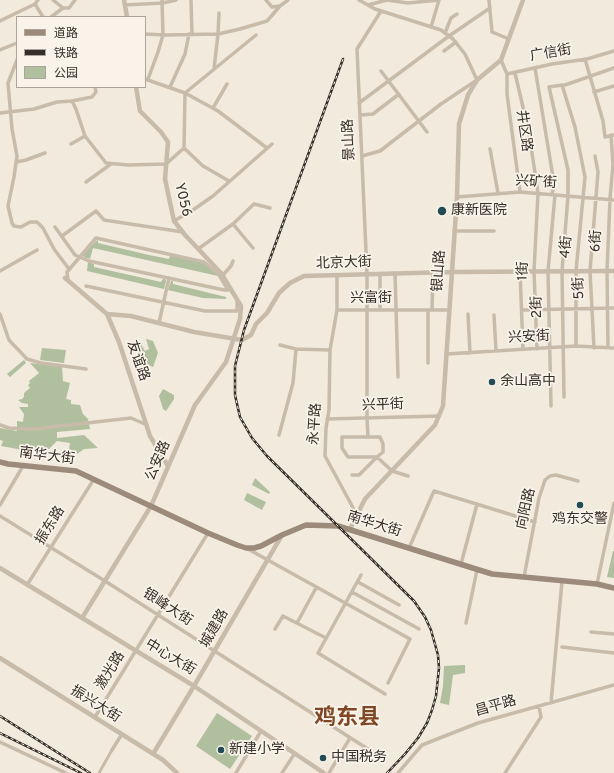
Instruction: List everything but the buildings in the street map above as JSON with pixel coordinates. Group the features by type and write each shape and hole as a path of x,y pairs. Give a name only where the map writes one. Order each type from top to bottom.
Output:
{"main road":[{"name":"南华大街","path":"0,462 23,466 76,471 208,533 246,548 261,546 306,525 338,526 492,574 597,584 614,588"}],"street":[{"path":"0,21 35,4 38,0"},
{"path":"53,0 63,8"},
{"path":"52,16 63,8 69,8 75,0"},
{"path":"127,16 125,2 176,0"},
{"path":"170,88 185,54 190,34 191,0"},
{"path":"266,0 272,7 280,6"},
{"path":"146,34 218,34 240,29 267,21 280,6 288,0"},
{"path":"360,0 382,11 441,30 447,34 456,42 465,54 477,80 441,104 380,151 362,156"},
{"path":"368,5 387,0 408,3 439,0 431,27"},
{"path":"489,0 492,32 509,39"},
{"name":"银山路","path":"350,529 365,500 435,425 443,406 457,196 459,124 468,95 477,80 501,60 523,0"},
{"path":"162,1 162,35 158,52 147,79 185,93 213,108 267,148"},
{"path":"35,4 42,16"},
{"path":"359,103 389,82 447,34 490,8"},
{"name":"景山路","path":"368,437 366,310 367,274 357,49 382,11"},
{"path":"214,68 218,34 218,13"},
{"path":"447,34 451,18 457,14"},
{"path":"72,101 85,136 106,164 166,164 184,148 185,93 256,35"},
{"path":"444,51 456,42"},
{"path":"0,50 16,43"},
{"name":"广信街","path":"507,74 585,59 614,51"},
{"path":"585,59 604,121 605,137 613,135"},
{"path":"501,60 507,74"},
{"path":"16,63 8,83 10,112 17,156 8,206 12,223 14,226 21,227 30,222 37,222 43,228 54,249 69,269"},
{"name":"2街","path":"535,68 554,183 548,271 551,406"},
{"path":"565,85 614,68"},
{"path":"381,71 427,132"},
{"name":"1街","path":"516,72 529,133 538,193 534,271 537,349"},
{"name":"井区路","path":"507,74 507,94 520,192"},
{"path":"213,108 227,84"},
{"name":"4街","path":"568,196 568,170 549,88 562,85 575,128 585,177 576,271 576,346"},
{"path":"594,92 614,86"},
{"path":"0,113 34,110 57,102 72,101 92,96 96,92 95,88"},
{"name":"Y056","path":"136,88 140,112 161,132 168,142 165,179 174,221 223,275 230,290 241,306"},
{"path":"360,115 373,114 398,94"},
{"name":"6街","path":"608,348 607,271 612,200 613,135"},
{"path":"71,144 85,136"},
{"path":"174,221 210,198 272,144"},
{"path":"184,148 203,166 229,181"},
{"path":"490,149 498,193"},
{"path":"16,162 45,153"},
{"name":"5街","path":"594,348 590,271 598,172 595,156"},
{"path":"86,182 111,164"},
{"name":"兴矿街","path":"457,196 520,192 612,200"},
{"path":"564,397 562,271 568,196"},
{"path":"198,249 233,224 254,204 270,208"},
{"path":"62,236 96,211 104,220 183,232"},
{"path":"233,224 253,248"},
{"path":"55,227 75,255 89,261 230,290"},
{"path":"454,231 494,231"},
{"path":"67,279 67,272 69,269 96,238 204,262 219,275 230,290"},
{"path":"0,271 37,250"},
{"path":"223,275 231,266 233,261"},
{"path":"520,271 523,350"},
{"name":"北京大街","path":"107,314 131,316 194,332 242,340 251,335 256,324 267,313 279,293 290,283 304,276 433,272 614,271"},
{"path":"428,364 433,272"},
{"path":"380,274 380,310"},
{"path":"394,274 398,377"},
{"path":"336,310 337,275"},
{"path":"159,323 169,278"},
{"name":"友谊路","path":"67,279 107,314 119,342 150,436 168,466"},
{"path":"86,286 205,311 237,310 237,300"},
{"name":"公安路","path":"82,618 152,506 195,405 226,362 240,319 241,306"},
{"path":"522,310 614,308"},
{"name":"兴富街","path":"330,350 336,310 449,310"},
{"path":"0,314 9,340 27,359 41,363 86,369"},
{"path":"468,314 470,353"},
{"path":"494,315 496,351"},
{"path":"280,345 296,349 330,350"},
{"name":"兴安街","path":"446,354 576,346 614,348"},
{"path":"279,435 293,383 296,349"},
{"name":"永平路","path":"330,350 329,410 326,428 325,456 357,515"},
{"name":"兴平街","path":"327,419 439,416"},
{"path":"0,425 9,428 34,429 131,418 147,425"},
{"path":"352,475 359,475 377,458 383,452 383,444 380,437 342,437 342,448 348,457 377,458 392,471 408,476"},
{"path":"0,505 23,466"},
{"name":"向阳路","path":"524,577 539,498 545,480 550,476 556,475 578,481"},
{"name":"振东路","path":"27,585 94,479"},
{"path":"409,548 434,491 535,522"},
{"path":"597,584 614,503"},
{"path":"460,564 476,504"},
{"name":"银峰大街","path":"0,516 105,581 382,758"},
{"name":"激光路","path":"95,717 208,533"},
{"name":"城建路","path":"153,754 282,535"},
{"path":"246,548 410,639 388,683"},
{"name":"中心大街","path":"0,568 194,686 324,773"},
{"path":"466,623 477,570"},
{"path":"361,576 318,653 385,694"},
{"path":"551,703 562,581"},
{"path":"358,582 398,604"},
{"path":"297,623 316,588"},
{"path":"352,592 420,629"},
{"path":"275,629 284,616 326,638"},
{"path":"591,632 614,634"},
{"path":"562,647 614,653"},
{"name":"振兴大街","path":"0,658 163,760 177,773"},
{"name":"昌平路","path":"399,771 422,745 478,724 614,685"},
{"path":"505,773 541,717 538,706"},
{"path":"236,773 262,731"},
{"path":"99,773 122,734"},
{"path":"329,773 350,738"},
{"path":"0,742 66,773"},
{"path":"282,773 295,753"},
{"path":"399,771 405,773"}],"green space":[{"path":"98,240 98,243 149,255 169,259 170,255 204,263 218,276 93,248 90,259 84,257 83,255"},
{"path":"88,262 94,264 94,267 161,282 165,279 164,289 87,271"},
{"path":"171,281 173,281 173,284 226,297 226,299 203,298 168,290"},
{"path":"146,339 153,341 158,353 153,367 141,361 138,346 141,344 145,351 149,349"},
{"path":"42,348 66,350 64,363 40,360"},
{"path":"24,360 26,363 10,377 7,374"},
{"path":"30,363 62,367 63,381 70,383 66,399 71,400 71,404 80,405 83,414 88,419 90,429 57,432 57,438 84,435 98,448 84,449 77,454 68,454 70,443 57,441 49,449 34,452 1,446 3,441 0,440 0,428 17,431 17,421 23,422 24,414 19,407 28,407 28,404 22,403 18,400 24,397 24,393 30,388 28,385 30,383 29,381 39,373"},
{"path":"163,389 174,395 174,399 166,411 163,409 159,396"},
{"path":"255,478 270,492 269,494 252,485"},
{"path":"247,493 266,502 262,510 244,500"},
{"path":"614,551 614,578 607,577"},
{"path":"465,665 465,673 453,675 449,705 440,703 444,666"},
{"path":"217,713 252,736 230,769 196,746"}],"railway":[{"path":"343,59 244,330 235,366 235,395 240,417 252,438 267,456 414,601 425,617 431,630 438,655 439,668 436,696 432,710 427,723 418,738 387,773"},
{"path":"0,716 90,773"},
{"path":"0,733 81,773"}],"place":[{"name":"康新医院","path":"442,211"},
{"name":"余山高中","path":"492,382"},
{"name":"鸡东交警","path":"580,505"},
{"name":"新建小学","path":"221,750"},
{"name":"中国税务","path":"323,758"}],"district":[{"name":"鸡东县","path":"347,720"}]}
